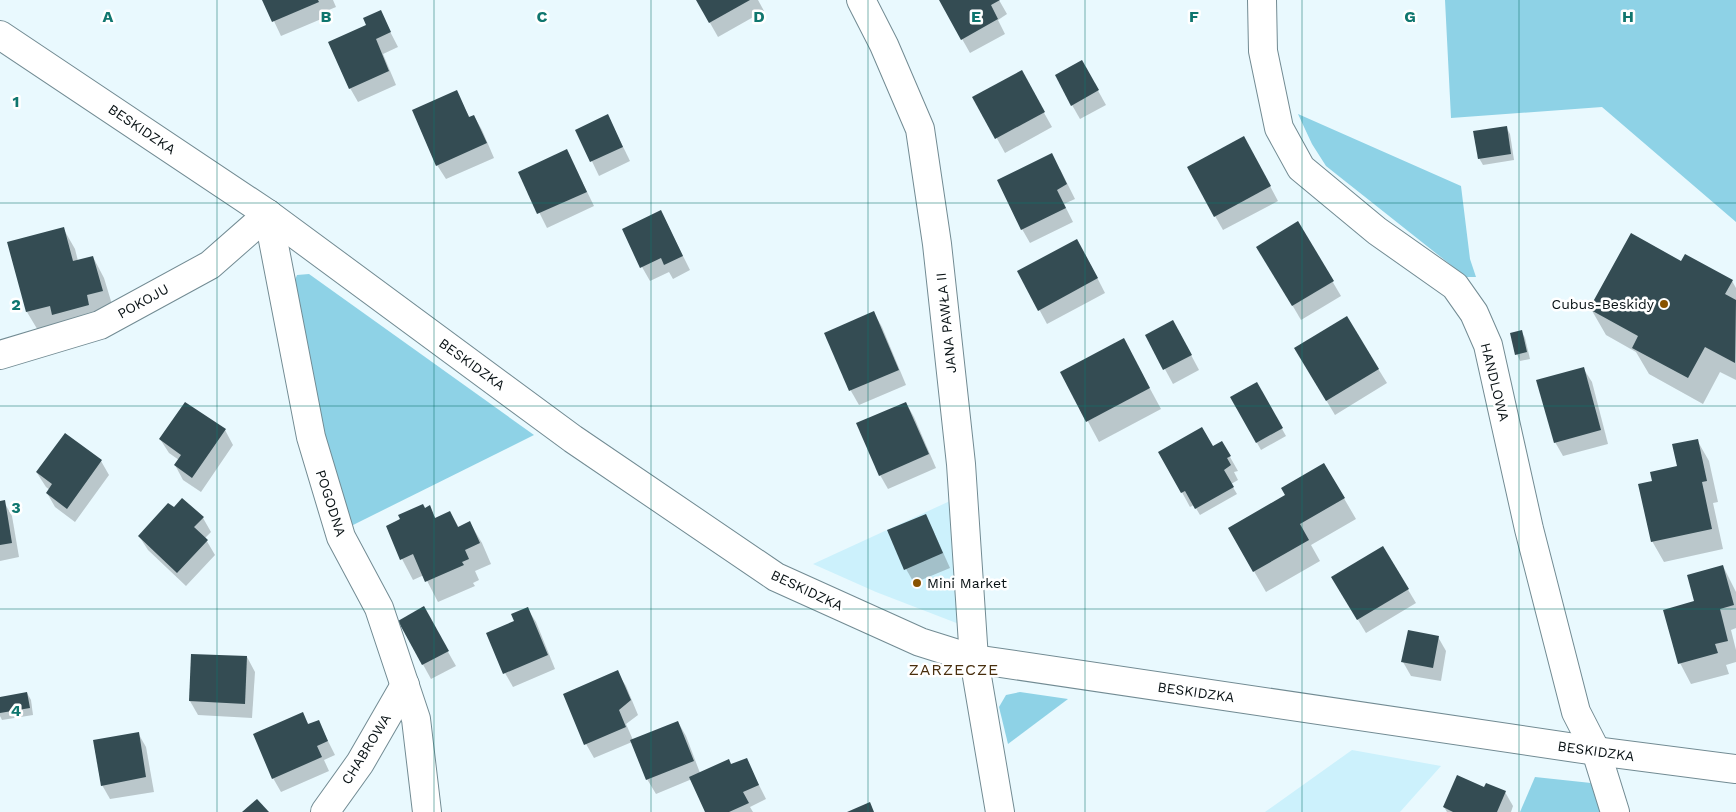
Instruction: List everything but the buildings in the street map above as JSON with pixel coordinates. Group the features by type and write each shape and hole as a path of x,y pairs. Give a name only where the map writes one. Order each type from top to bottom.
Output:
{"street":[{"name":"JANA PAWŁA II","path":"861,0 884,45 920,129 937,244 961,464 974,659 1000,812"},
{"name":"HANDLOWA","path":"1262,0 1263,51 1279,128 1301,168 1377,231 1455,286 1474,313 1488,345 1529,529 1576,712 1596,752 1615,812"},
{"name":"BESKIDZKA","path":"0,35 268,214 573,439 776,577 920,642 974,659 1596,752 1736,769"},
{"name":"POKOJU","path":"0,355 100,325 210,265 268,214"},
{"name":"POGODNA","path":"268,214 311,437 341,537 379,608 416,719 427,812"},
{"name":"CHABROWA","path":"325,812 360,763 405,685"}],"shaded area":[{"path":"1445,0 1736,0 1736,222 1602,107 1451,118"},
{"path":"1298,114 1461,186 1470,259 1476,277 1466,277 1326,166 1312,144"},
{"path":"309,274 534,435 345,529 318,437 293,285 297,275"},
{"path":"950,501 959,624 876,592 813,564"},
{"path":"1020,692 1068,699 1008,744 999,707 1006,695"},
{"path":"1352,750 1441,766 1400,812 1265,812"},
{"path":"1535,777 1591,783 1598,789 1604,812 1520,812"}],"place":[{"name":"Cubus-Beskidy","path":"1664,304"},
{"name":"Mini Market","path":"917,583"}],"district":[{"name":"ZARZECZE","path":"954,669"}]}
